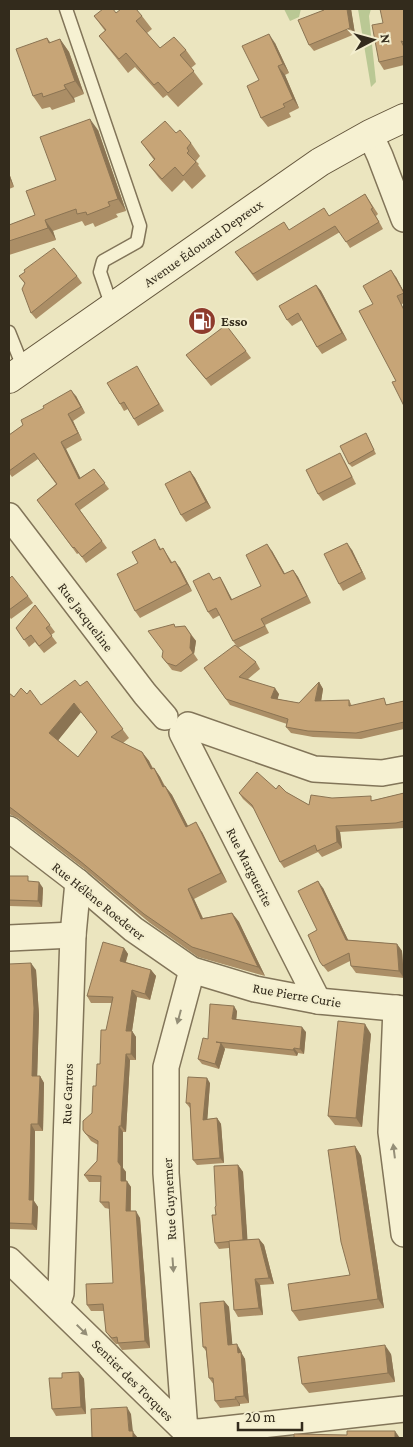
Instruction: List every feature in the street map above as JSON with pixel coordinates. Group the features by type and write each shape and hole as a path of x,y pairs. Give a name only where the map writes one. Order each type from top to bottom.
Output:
{"street":[{"name":"Avenue Édouard Depreux","path":"16,373 320,162 370,134 404,118"},
{"path":"370,134 404,219"},
{"name":"Rue Jacqueline","path":"9,516 144,694 178,725 314,769 382,773 404,769"},
{"name":"Rue Marguerite","path":"178,725 318,1000"},
{"name":"Rue Hélène Roederer","path":"9,829 78,882 132,929 192,970"},
{"name":"Rue Garros","path":"57,1305 61,1293 73,934 78,882"},
{"path":"9,938 73,934"},
{"name":"Rue Pierre Curie","path":"192,970 255,989 318,1000 400,1009"},
{"name":"Rue Guynemer","path":"191,1435 166,1173 166,1067 192,970"},
{"path":"400,1009 391,1132 404,1234"},
{"name":"Sentier des Torques","path":"9,1260 191,1435"},
{"path":"191,1435 404,1409"}],"lane":[{"path":"66,9 140,226 137,242 103,261 100,272 112,307"},
{"path":"9,332 16,373"}],"green space":[{"path":"284,9 301,9 299,17 290,21"},
{"path":"358,9 371,9 369,16 376,82 371,87"}],"building":[{"path":"103,9 113,9 116,13 121,9 136,9 142,16 136,21 160,48 174,37 186,50 180,55 194,71 168,93 158,82 154,85 126,53 119,59 99,36 106,30 94,16"},
{"path":"323,9 347,9 350,28 309,45 298,20"},
{"path":"380,9 404,9 404,42 401,41 404,47 404,56 379,62 372,25 383,23"},
{"path":"269,34 283,64 278,66 293,99 283,104 285,107 261,118 247,86 259,80 242,46"},
{"path":"47,38 49,43 60,39 75,81 64,85 66,89 43,97 42,93 33,96 16,49"},
{"path":"90,119 118,199 108,202 110,206 87,215 86,212 77,214 76,209 45,220 48,228 9,241 9,225 35,215 26,191 56,180 40,137"},
{"path":"165,121 176,133 180,130 191,143 187,148 189,151 187,153 196,162 183,176 175,167 162,179 149,165 155,159 141,142"},
{"path":"365,194 379,222 346,242 335,226 253,274 235,252 284,222 289,230 324,208 329,216"},
{"path":"54,248 77,276 31,313 22,289 25,283 19,276 25,272 24,270"},
{"path":"391,270 404,293 397,296 404,310 404,406 392,382 396,381 359,311 373,304 363,286"},
{"path":"316,285 342,333 317,347 298,313 287,320 279,306"},
{"path":"226,325 246,351 206,379 186,355"},
{"path":"137,366 159,404 134,419 124,402 120,404 107,383"},
{"path":"71,390 81,407 68,414 78,433 61,442 79,479 94,469 105,483 75,504 102,541 82,557 37,500 57,484 34,453 9,471 9,435 23,425 21,420 44,408 43,406"},
{"path":"366,433 374,450 349,464 340,446"},
{"path":"340,453 352,477 318,494 306,470"},
{"path":"190,471 206,502 181,515 165,484"},
{"path":"155,539 160,550 163,548 171,563 175,561 187,584 135,611 117,574 138,563 132,552"},
{"path":"347,543 362,572 339,584 324,554"},
{"path":"267,544 284,574 293,570 307,596 261,619 265,626 233,641 216,608 208,612 193,581 209,573 213,580 220,577 231,600 261,586 246,555"},
{"path":"12,576 28,596 9,610 9,579"},
{"path":"35,605 50,625 46,628 52,636 39,646 31,635 24,640 16,628"},
{"path":"174,624 175,627 185,626 191,635 190,648 193,653 176,666 167,663 162,657 163,651 148,631"},
{"path":"235,645 256,662 239,677 275,688 271,698 299,703 319,682 315,701 349,700 349,706 384,698 386,705 404,701 404,722 356,733 308,731 286,727 288,719 226,699 204,668"},
{"path":"75,680 80,686 87,681 123,729 111,737 142,752 151,769 154,768 163,787 165,786 186,827 196,822 221,873 188,889 201,919 232,913 258,967 192,947 144,914 80,861 9,807 9,693 14,697 21,688 27,694 30,690 41,705","holes":["74,703 97,732 78,757 49,733"]},
{"path":"257,772 276,789 279,785 286,792 309,805 311,795 332,798 371,796 371,801 404,793 404,821 336,826 337,842 317,851 315,845 280,862 252,805 239,793"},
{"path":"9,876 28,876 28,881 39,882 38,901 9,900"},
{"path":"318,881 346,940 397,944 399,971 351,966 349,953 323,966 308,935 317,930 298,891"},
{"path":"103,942 124,948 120,961 151,970 145,994 132,990 126,1031 132,1031 131,1054 126,1054 121,1126 119,1126 118,1162 121,1166 121,1181 127,1181 126,1211 136,1211 145,1341 118,1343 117,1337 112,1338 106,1332 103,1304 87,1305 86,1284 113,1283 109,1202 100,1202 101,1176 84,1175 97,1161 98,1141 83,1130 83,1121 92,1113 93,1086 96,1086 97,1064 100,1064 101,1030 106,1030 113,997 87,996"},
{"path":"31,963 34,1008 32,1076 40,1076 38,1124 31,1124 29,1200 33,1200 32,1224 9,1223 9,964"},
{"path":"210,1004 234,1006 232,1019 302,1027 300,1049 294,1048 293,1050 216,1042 221,1043 215,1064 198,1059 203,1038 208,1039"},
{"path":"338,1021 365,1024 356,1118 328,1116"},
{"path":"188,1077 207,1078 203,1120 217,1118 220,1158 193,1160 190,1103 186,1103"},
{"path":"355,1146 378,1299 292,1311 288,1284 350,1275 341,1242 328,1150"},
{"path":"238,1165 243,1240 215,1243 212,1215 216,1215 214,1166"},
{"path":"259,1239 269,1278 255,1279 259,1308 234,1310 229,1241"},
{"path":"224,1301 228,1345 237,1344 238,1353 241,1352 244,1396 235,1397 236,1399 215,1401 213,1378 209,1378 206,1347 203,1347 200,1303"},
{"path":"385,1345 388,1373 302,1384 298,1357"},
{"path":"79,1372 81,1407 52,1409 49,1378 62,1378 62,1373"},
{"path":"127,1407 129,1431 133,1431 133,1438 92,1438 91,1409"},
{"path":"347,1431 395,1431 395,1438 281,1438 294,1437 294,1434 347,1435"}],"place":[{"name":"Esso","path":"202,321"}]}
